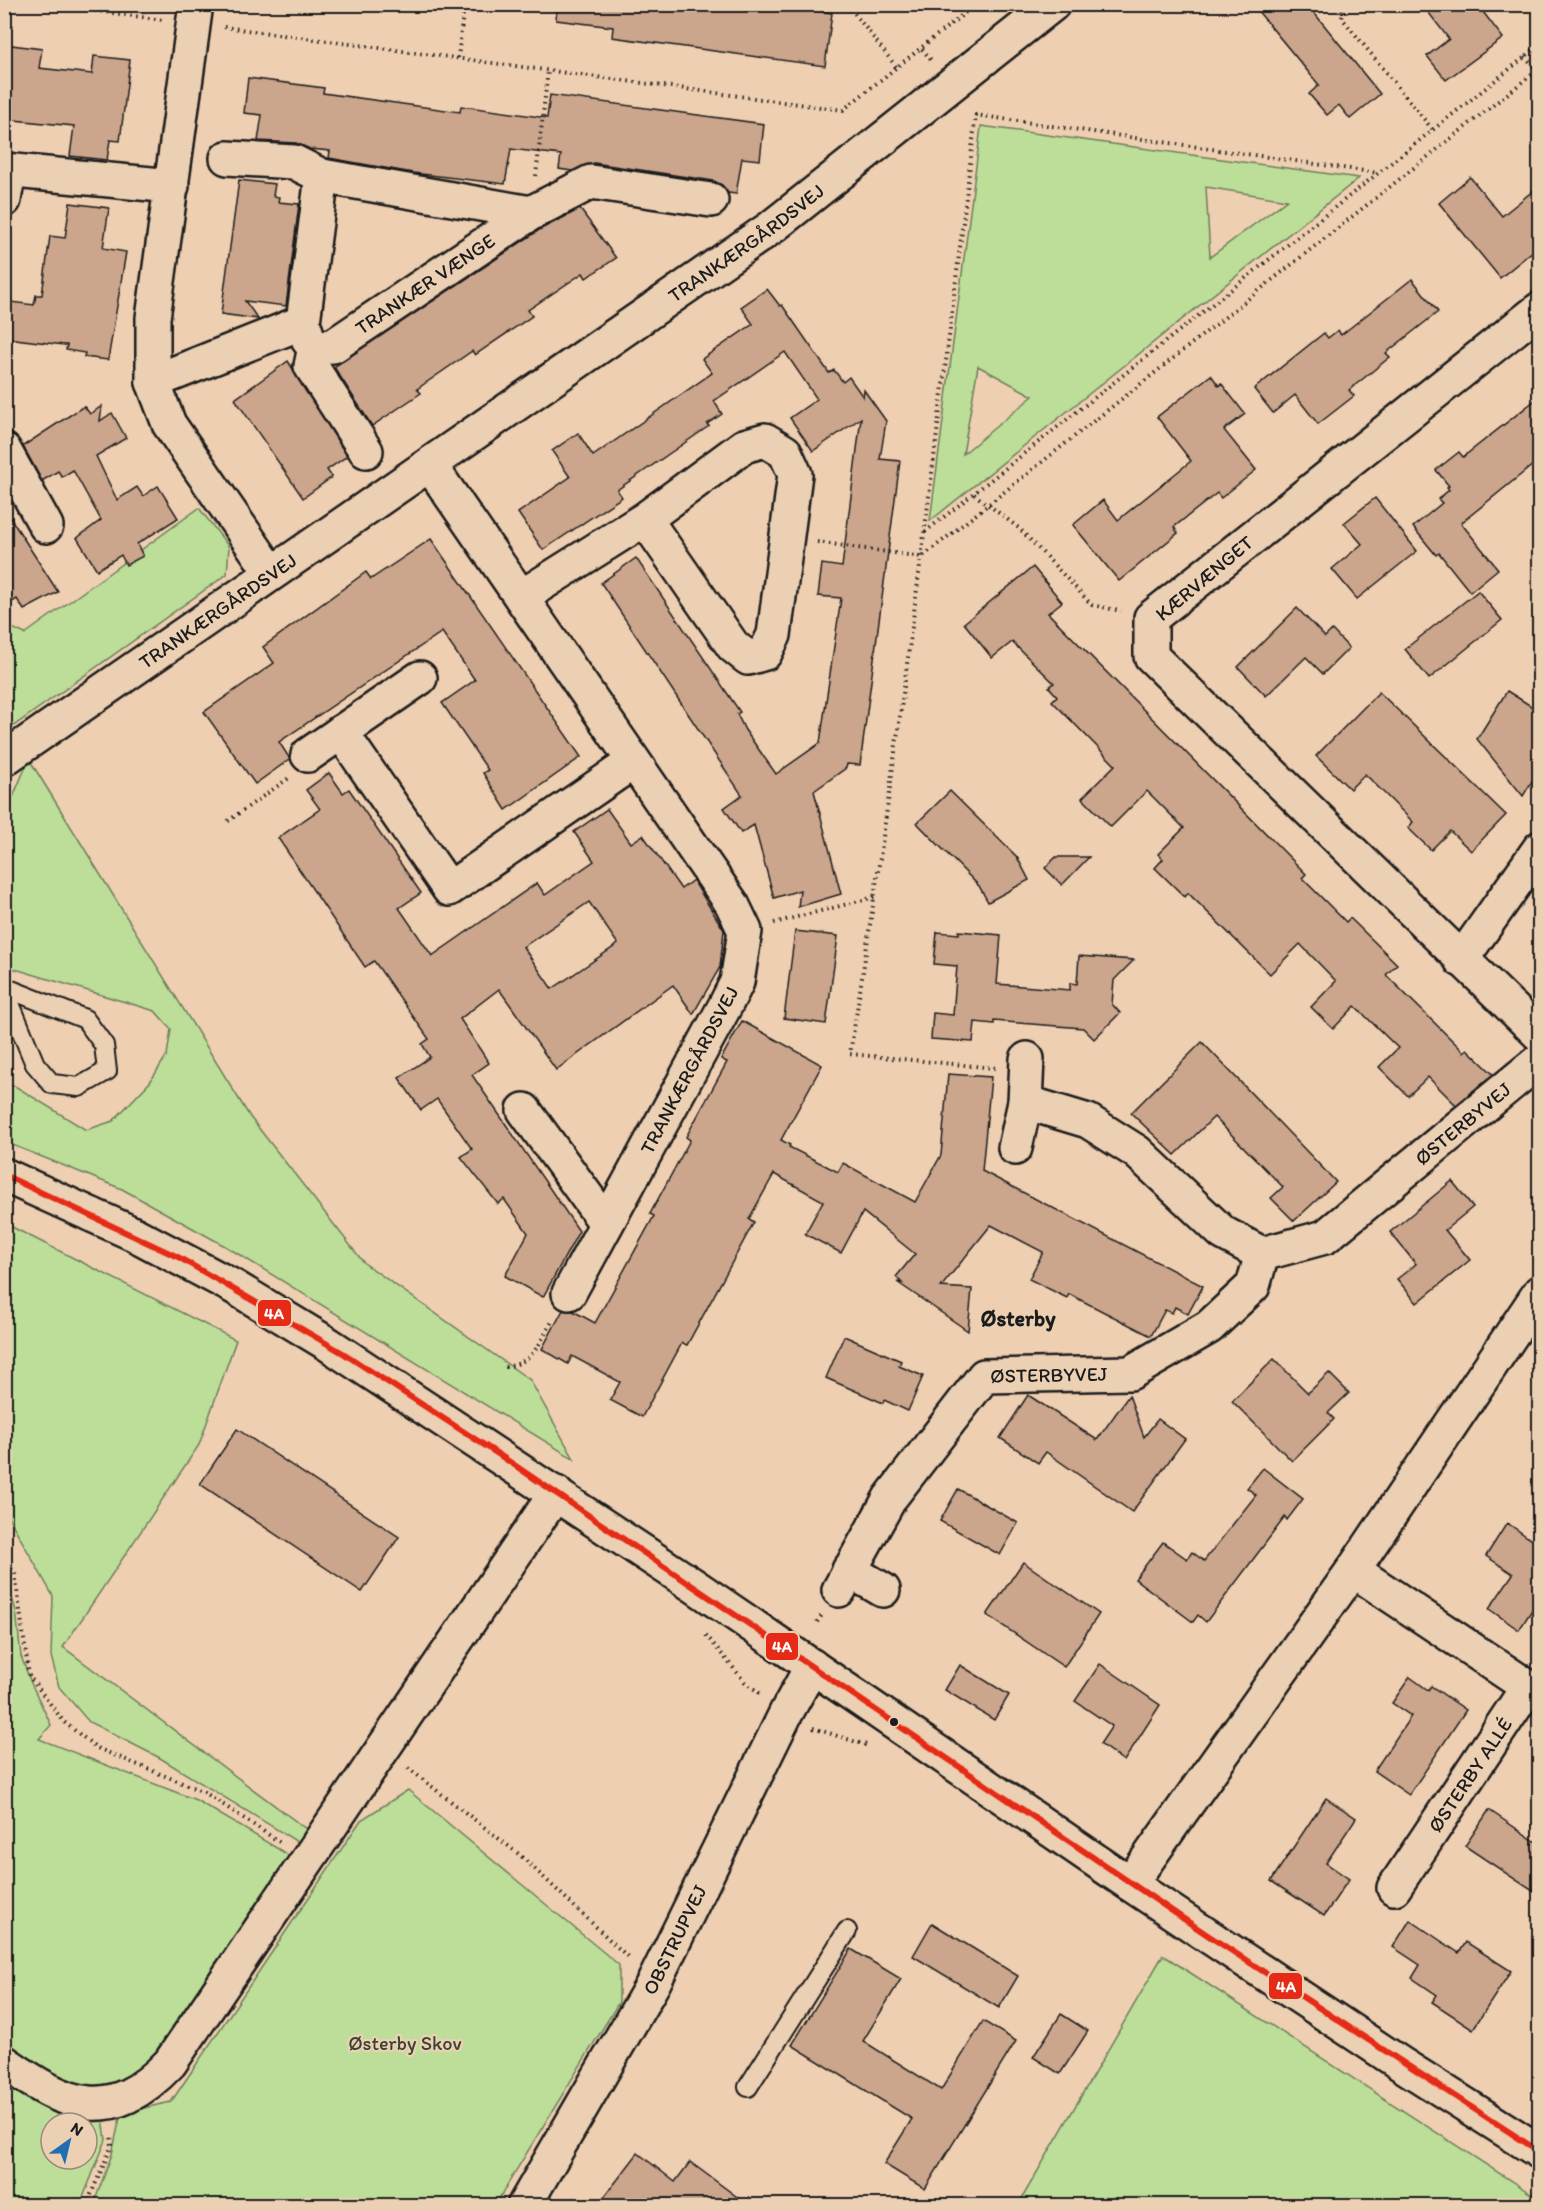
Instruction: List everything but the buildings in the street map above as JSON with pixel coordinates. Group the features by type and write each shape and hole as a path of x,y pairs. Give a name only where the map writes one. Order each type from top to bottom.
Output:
{"street":[{"name":"TRANKÆRGÅRDSVEJ","path":"4,759 772,227 1053,4"},
{"path":"195,14 153,318 153,382 169,424 271,572"},
{"name":"TRANKÆR VÆNGE","path":"227,158 294,162 322,176 531,213"},
{"path":"322,176 309,334 311,366 366,452"},
{"path":"6,180 172,186"},
{"name":"TRANKÆR VÆNGE","path":"153,382 309,334 333,346 531,213 591,182 711,200"},
{"name":"KÆRVÆNGET","path":"1539,309 1151,618 1151,656 1539,1035"},
{"path":"521,597 645,519 744,446 765,440 785,453 795,474 774,635 765,653 748,658 733,646 645,519"},
{"path":"4,450 46,526"},
{"path":"430,465 633,762 714,874 744,931"},
{"path":"308,755 420,678"},
{"path":"341,732 449,889 633,762"},
{"path":"1461,960 1539,848"},
{"name":"TRANKÆRGÅRDSVEJ","path":"569,1293 725,1006 736,982 744,931"},
{"name":"ØSTERBYVEJ","path":"883,1590 844,1580 890,1498 984,1376 1130,1373 1209,1327 1253,1286 1262,1254 1325,1237 1539,1060"},
{"path":"1015,1148 1026,1077 1137,1152 1224,1233 1262,1254"},
{"path":"524,1110 606,1223"},
{"path":"4,1175 134,1234 234,1287 328,1344 556,1493 1130,1884 1401,2064 1539,2152"},
{"path":"1130,1884 1353,1570 1539,1292"},
{"path":"4,2062 37,2085 65,2098 95,2103 111,2103 149,2085 170,2062 556,1493"},
{"name":"ØSTERBY ALLÉ","path":"1353,1570 1528,1688 1394,1887"},
{"name":"OBSTRUPVEJ","path":"524,2205 654,1982 790,1705 812,1666"}],"lane":[{"path":"4,988 85,1019 104,1045 107,1071 79,1088 52,1084 35,1064 4,988"},
{"path":"748,2087 848,1932"}],"path":[{"path":"47,4 195,14 458,58 843,110 898,69 976,4"},
{"path":"458,58 464,4"},
{"path":"847,4 898,69"},
{"path":"1344,4 1342,18 1432,129"},
{"path":"925,532 1539,45"},
{"path":"786,538 922,557 1538,71 1525,56"},
{"path":"531,213 548,70"},
{"path":"1026,1077 850,1054 875,897 922,557 976,115 1378,173"},
{"path":"974,494 1020,529 1092,605 1151,618"},
{"path":"228,821 308,764 308,755"},
{"path":"744,931 875,897"},
{"path":"505,1367 518,1365 530,1358 569,1293"},
{"path":"4,1559 15,1574 29,1676 64,1722 97,1748 204,1792 306,1860"},
{"path":"382,1748 520,1855 654,1982"},
{"path":"86,2205 111,2145 111,2103"}],"green space":[{"path":"981,126 1359,178 930,521","holes":["1206,187 1287,200 1210,257","978,366 1033,396 963,454"]},
{"path":"199,508 229,547 227,574 5,732 4,624 25,634"},
{"path":"29,759 250,1117 364,1263 530,1380 574,1459 225,1246 122,1189 5,1142 4,1086 15,1086 86,1130 113,1121 150,1082 167,1055 171,1029 155,1011 5,966 5,816"},
{"path":"4,1223 236,1340 199,1445 63,1647 306,1829 299,1843 160,1758 89,1722 59,1687 51,1656 53,1596 5,1511"},
{"path":"4,1572 16,1611 21,1656 51,1725 39,1739 196,1800 290,1856 171,2044 132,2077 92,2088 50,2075 5,2041"},
{"name":"Østerby Skov","path":"408,1790 619,1965 619,2002 495,2205 93,2206 112,2154 121,2113 171,2102 361,1820"},
{"path":"1163,1955 1539,2199 1539,2205 1018,2205"},
{"path":"4,2075 87,2111 39,2111 39,2171 94,2171 80,2205 5,2205"},
{"path":"99,2116 103,2118 106,2140 99,2158"}],"transit line":[{"name":"4A","path":"4,1175 178,1257 343,1353 501,1456 1206,1934 1540,2152"}],"district":[{"name":"Østerby","path":"1018,1318"}]}
